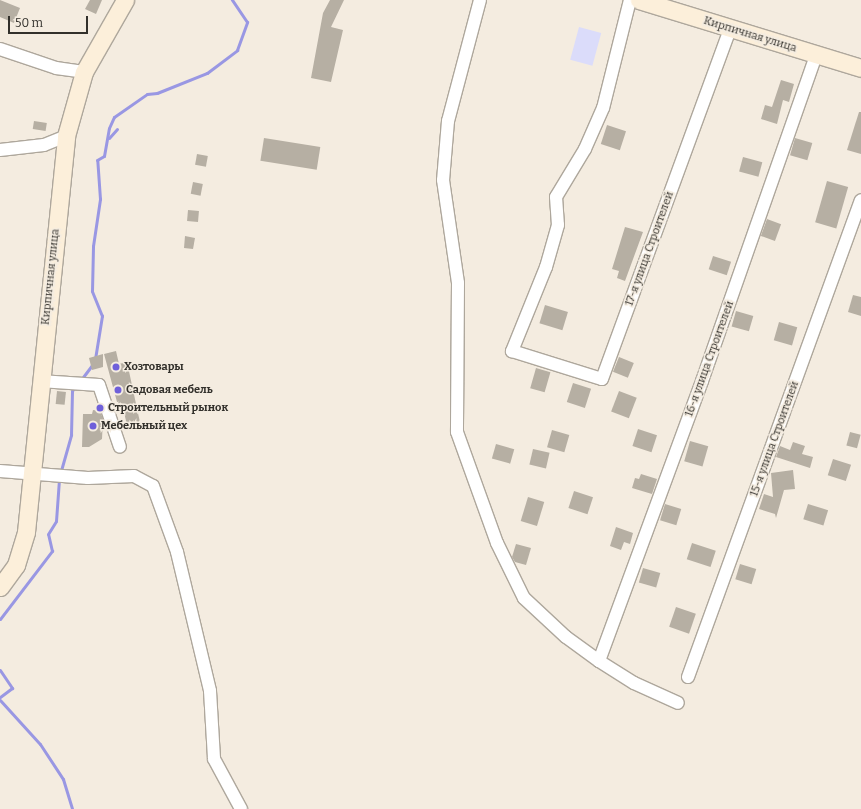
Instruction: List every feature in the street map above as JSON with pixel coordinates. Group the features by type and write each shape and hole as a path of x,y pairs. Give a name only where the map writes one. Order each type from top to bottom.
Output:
{"main road":[{"name":"Кирпичная улица","path":"0,587 16,565 26,532 30,473 66,136 84,72 125,0"},
{"name":"Кирпичная улица","path":"639,0 730,30 861,68"}],"street":[{"path":"480,0 448,121 443,180 458,283 457,432 497,543 524,598 566,637 599,662 634,683 678,703"},
{"name":"17-я улица Строителей","path":"630,0 603,108 585,149 556,198 558,225 548,260 512,351 602,379 730,30"},
{"path":"0,49 56,68 84,72"},
{"name":"16-я улица Строителей","path":"599,662 702,381 816,55"},
{"path":"0,150 44,144 66,136"},
{"name":"15-я улица Строителей","path":"688,678 861,200"},
{"path":"40,381 99,385 120,447"},
{"path":"0,471 88,478 134,476 153,486 177,552 210,691 214,759 241,809"}],"shaded area":[{"path":"579,27 601,33 592,66 570,60"}],"building":[{"path":"0,0 20,8 14,23 0,17"},
{"path":"90,0 102,0 96,14 85,9"},
{"path":"330,0 344,0 331,27 343,30 331,82 311,78 323,13"},
{"path":"781,80 794,84 789,102 783,100 777,124 761,119 765,105 772,107"},
{"path":"859,112 861,112 861,154 847,150"},
{"path":"34,121 47,123 46,131 33,129"},
{"path":"607,125 626,131 620,150 601,144"},
{"path":"264,138 320,147 317,170 260,161"},
{"path":"795,138 812,143 807,160 790,155"},
{"path":"197,154 208,156 206,167 195,165"},
{"path":"743,157 762,162 758,177 739,171"},
{"path":"827,181 848,187 836,228 815,222"},
{"path":"193,182 203,184 201,196 191,194"},
{"path":"188,210 199,211 198,222 187,221"},
{"path":"767,219 781,224 775,241 761,236"},
{"path":"625,227 643,232 625,281 617,278 619,271 612,269"},
{"path":"185,236 195,238 193,249 184,248"},
{"path":"713,256 731,262 727,275 709,269"},
{"path":"853,295 861,297 861,316 848,312"},
{"path":"545,305 568,312 562,330 539,323"},
{"path":"736,311 753,316 749,331 732,326"},
{"path":"779,322 797,327 792,346 774,340"},
{"path":"116,351 119,364 127,362 141,427 128,430 124,412 120,413 104,354"},
{"path":"103,354 103,367 92,370 89,358"},
{"path":"619,357 634,363 628,378 613,372"},
{"path":"536,368 550,372 545,392 530,388"},
{"path":"573,383 591,389 585,408 567,402"},
{"path":"57,391 66,392 65,405 56,404"},
{"path":"619,391 637,398 629,418 611,412"},
{"name":"Мебельный цех","path":"93,410 100,411 103,419 102,439 89,447 82,447 83,414 92,414"},
{"path":"638,429 657,435 651,452 632,446"},
{"path":"552,430 569,435 564,452 547,447"},
{"path":"850,432 861,435 857,448 846,446"},
{"path":"690,441 708,446 702,466 684,461"},
{"path":"793,442 805,446 802,454 813,457 810,468 776,457 780,446 790,450"},
{"path":"496,444 514,449 510,464 492,458"},
{"path":"533,449 550,453 546,468 529,465"},
{"path":"833,459 851,465 846,481 828,475"},
{"path":"793,470 795,489 784,490 776,518 775,514 759,509 764,494 773,497 771,473"},
{"path":"641,474 657,479 652,494 632,488 635,478 639,479"},
{"path":"574,491 593,497 587,514 568,508"},
{"path":"528,497 544,502 537,526 521,521"},
{"path":"665,504 681,509 676,525 660,520"},
{"path":"808,504 828,510 823,525 803,519"},
{"path":"616,527 633,533 630,544 624,542 621,550 610,546"},
{"path":"692,543 716,551 711,567 687,559"},
{"path":"516,544 531,548 526,565 515,562 512,557"},
{"path":"740,564 756,569 752,584 735,579"},
{"path":"643,568 660,573 656,587 639,582"},
{"path":"676,607 696,614 689,634 669,627"}],"waterway":[{"path":"95,359 102,316 92,291 93,246 100,199 97,160 104,156 109,128 114,117 147,94 157,93 207,73 237,50 247,22 232,0"},
{"path":"109,138 117,129"},
{"path":"80,381 93,364"},
{"path":"60,474 71,435 72,391 75,386"},
{"path":"0,619 52,551 48,534 56,521 59,479"},
{"path":"0,670 12,688 0,697"},
{"path":"0,700 40,744 63,779 72,809"}],"place":[{"name":"Хозтовары","path":"116,367"},
{"name":"Садовая мебель","path":"118,390"},
{"name":"Строительный рынок","path":"100,408"},
{"name":"Мебельный цех","path":"93,426"}]}
